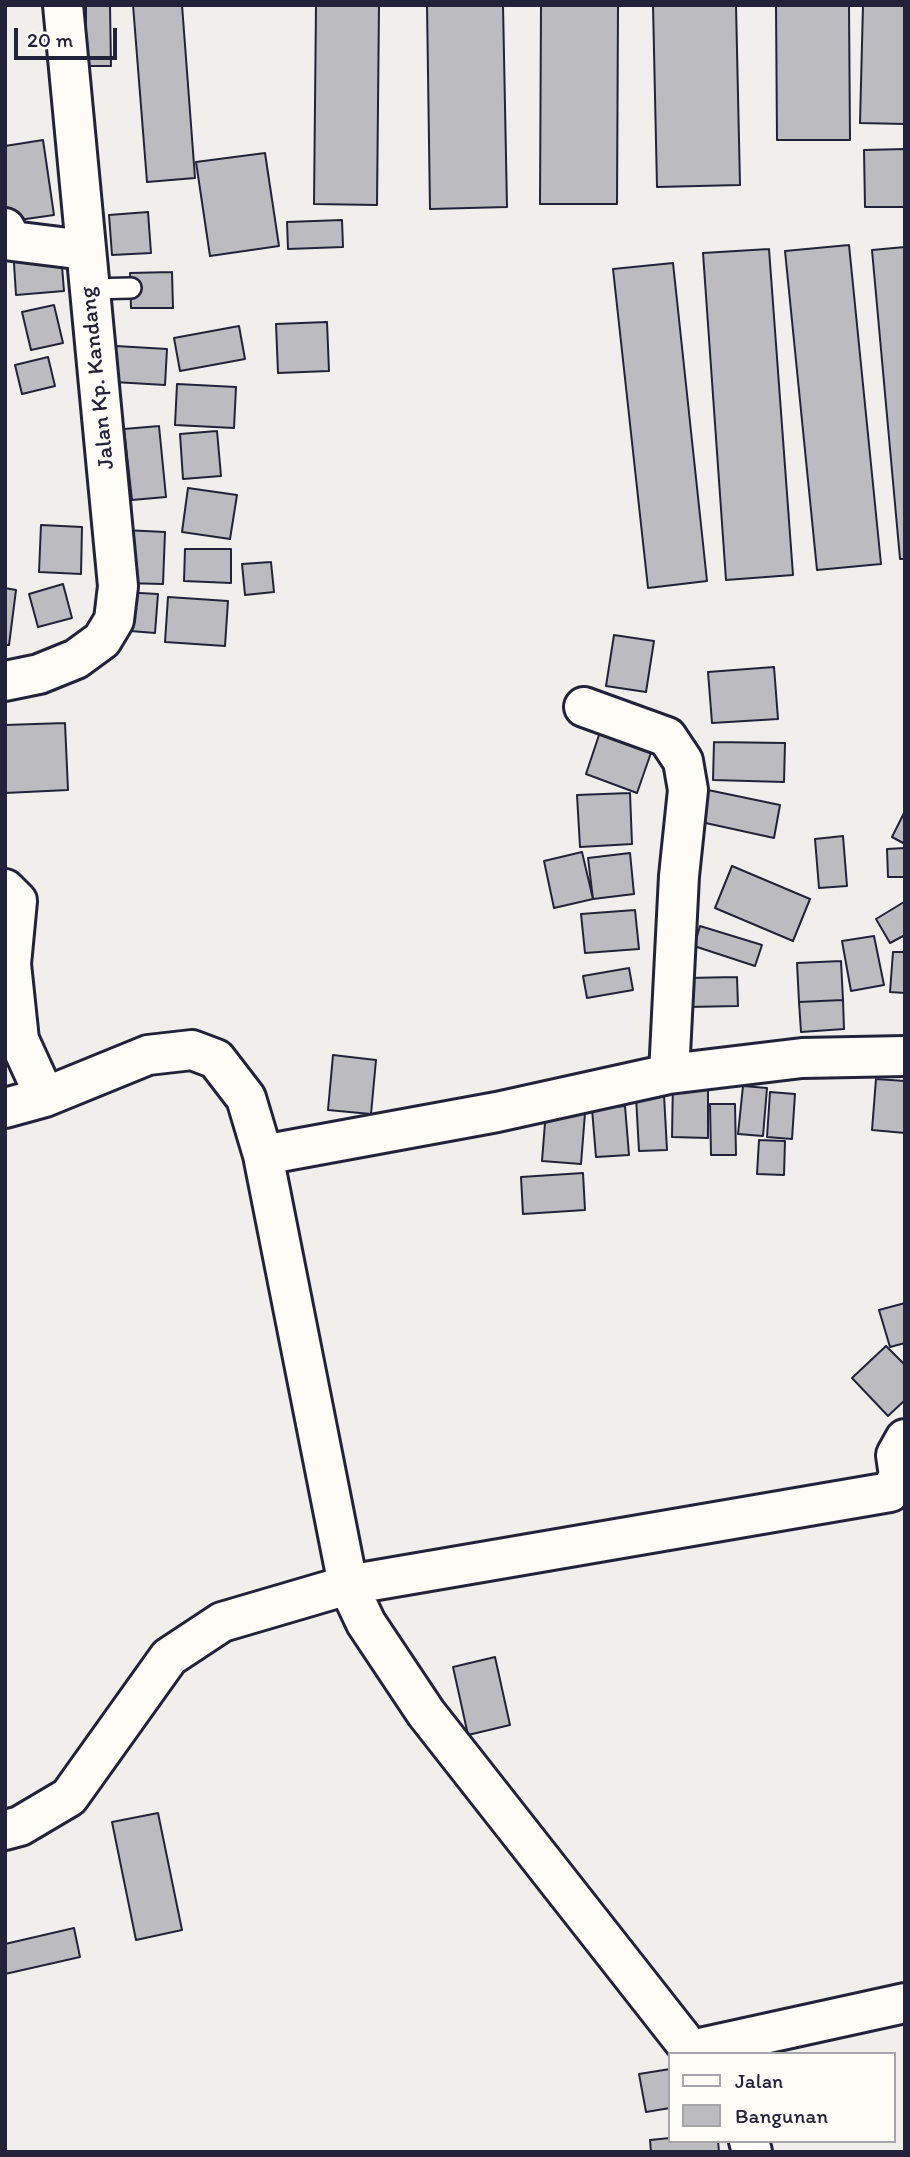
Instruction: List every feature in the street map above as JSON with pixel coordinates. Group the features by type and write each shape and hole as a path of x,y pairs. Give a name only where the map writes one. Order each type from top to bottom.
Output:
{"street":[{"name":"Jalan Kp. Kandang","path":"5,681 39,674 76,659 102,640 114,621 118,586 63,5"},
{"path":"5,228 12,241 85,250"},
{"path":"584,708 667,737 683,761 688,790 679,876 669,1074"},
{"path":"5,888 17,901 11,964 19,1040 45,1097"},
{"path":"5,1108 45,1097 148,1055 192,1050 216,1059 246,1098 263,1155 348,1585 366,1623 426,1713 692,2052 905,2003"},
{"path":"263,1155 497,1112 669,1074 802,1058 905,1056"},
{"path":"5,1830 20,1826 69,1797 169,1657 222,1622 348,1585 890,1492 899,1476 896,1455 905,1439"}],"lane":[{"path":"89,289 131,288"}],"building":[{"path":"86,5 110,5 111,66 86,66"},
{"path":"133,5 182,5 195,178 147,182"},
{"path":"316,5 379,5 377,205 314,204"},
{"path":"427,5 503,5 507,207 430,209"},
{"path":"541,5 618,5 617,204 540,204"},
{"path":"653,5 736,5 740,185 657,187"},
{"path":"776,5 849,5 850,140 777,140"},
{"path":"863,5 905,5 905,124 860,123"},
{"path":"43,140 54,215 5,222 5,146"},
{"path":"905,149 905,207 865,207 864,150"},
{"path":"265,153 279,246 210,256 196,162"},
{"path":"148,212 151,253 112,255 109,215"},
{"path":"342,220 343,247 288,249 287,222"},
{"path":"59,229 64,291 16,295 12,232"},
{"path":"849,245 881,564 817,570 785,251"},
{"path":"905,247 905,559 900,559 872,250"},
{"path":"769,249 793,575 726,580 703,253"},
{"path":"673,263 707,581 648,588 613,269"},
{"path":"172,272 173,308 131,308 130,273"},
{"path":"54,305 63,343 31,350 22,312"},
{"path":"327,322 329,371 278,373 276,324"},
{"path":"239,326 245,359 180,371 174,338"},
{"path":"116,346 167,349 165,385 114,382"},
{"path":"48,357 55,386 22,394 15,365"},
{"path":"177,384 236,387 234,428 175,425"},
{"path":"159,426 166,497 132,500 124,429"},
{"path":"217,431 221,476 183,479 180,434"},
{"path":"188,488 237,495 230,539 182,532"},
{"path":"41,525 82,527 81,574 39,572"},
{"path":"124,530 165,532 163,584 123,583"},
{"path":"185,549 231,549 231,583 184,581"},
{"path":"271,562 274,592 245,595 242,564"},
{"path":"63,584 72,618 38,627 29,594"},
{"path":"5,588 16,590 9,645 5,645"},
{"path":"121,592 158,594 155,633 118,630"},
{"path":"168,597 228,601 225,646 165,642"},
{"path":"614,635 654,641 646,692 606,686"},
{"path":"774,667 778,719 712,723 708,672"},
{"path":"65,723 68,790 5,793 5,725"},
{"path":"601,729 653,747 637,793 586,774"},
{"path":"714,742 785,743 784,782 713,780"},
{"path":"708,790 780,805 774,838 701,822"},
{"path":"630,793 632,844 580,847 577,795"},
{"path":"905,811 905,844 892,837"},
{"path":"843,836 847,886 819,888 815,839"},
{"path":"905,848 905,877 888,877 887,849"},
{"path":"582,852 593,899 554,908 544,861"},
{"path":"630,853 634,894 593,899 588,858"},
{"path":"732,866 810,899 793,941 715,908"},
{"path":"904,902 905,935 890,943 876,919"},
{"path":"635,910 639,949 585,953 581,914"},
{"path":"700,926 762,945 755,966 694,946"},
{"path":"874,936 884,985 851,991 842,941"},
{"path":"893,952 905,952 905,993 890,992"},
{"path":"841,961 843,1000 799,1002 797,963"},
{"path":"629,968 633,990 587,998 583,976"},
{"path":"737,977 738,1006 687,1007 686,978"},
{"path":"843,1000 844,1029 801,1032 799,1002"},
{"path":"333,1055 376,1060 371,1114 328,1110"},
{"path":"673,1079 708,1080 708,1138 672,1137"},
{"path":"876,1079 905,1081 905,1133 872,1130"},
{"path":"743,1086 767,1088 763,1136 738,1134"},
{"path":"770,1092 795,1094 792,1139 767,1137"},
{"path":"664,1095 667,1150 639,1151 636,1097"},
{"path":"710,1104 735,1104 736,1155 711,1155"},
{"path":"625,1106 629,1155 596,1157 592,1109"},
{"path":"546,1110 585,1113 581,1164 542,1161"},
{"path":"759,1140 785,1141 784,1175 757,1174"},
{"path":"583,1173 585,1210 523,1214 521,1177"},
{"path":"905,1303 905,1343 890,1347 879,1310"},
{"path":"886,1346 905,1365 905,1400 888,1416 852,1378"},
{"path":"495,1657 510,1725 468,1735 453,1667"},
{"path":"158,1813 182,1930 136,1940 112,1822"},
{"path":"74,1928 80,1957 5,1974 5,1944"},
{"path":"668,2069 668,2108 646,2112 639,2074"},
{"path":"668,2138 668,2143 718,2143 719,2152 651,2152 650,2140"}]}
